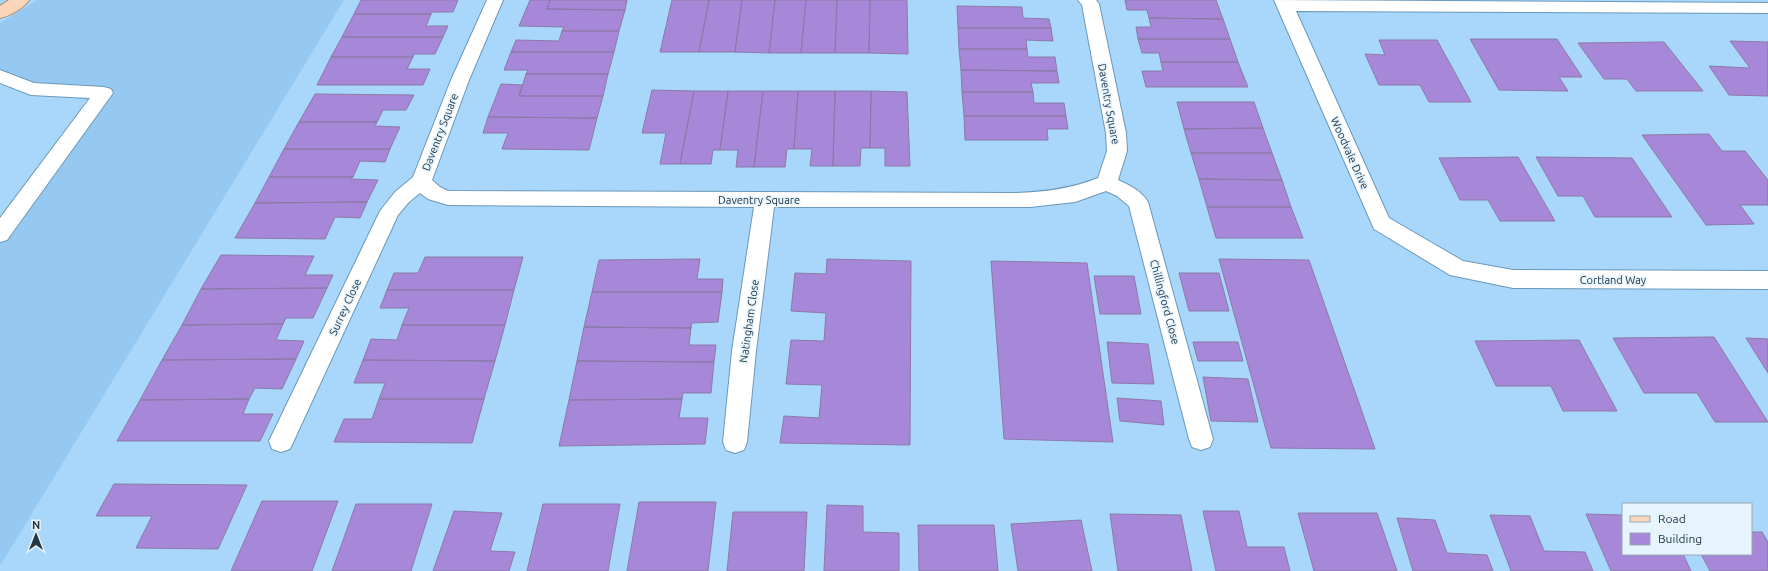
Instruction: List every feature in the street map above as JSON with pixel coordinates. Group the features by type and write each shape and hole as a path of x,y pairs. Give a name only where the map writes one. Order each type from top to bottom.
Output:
{"street":[{"name":"Daventry Square","path":"495,0 460,80 421,181 428,190 436,195 448,198 766,200 1049,199 1070,197 1106,183 1117,151 1116,133 1090,4 1086,0"},
{"path":"1283,3 1768,8"},
{"name":"Woodvale Drive","path":"1283,3 1381,223 1458,269"},
{"path":"0,76 30,89 104,93 0,234"},
{"name":"Surrey Close","path":"281,441 390,211 402,197 421,181"},
{"name":"Chillingford Close","path":"1106,183 1124,191 1138,202 1201,439"},
{"name":"Natingham Close","path":"736,442 744,351 766,200"},
{"name":"Cortland Way","path":"1458,269 1513,279 1768,280"}],"shaded area":[{"path":"37,0 344,0 0,566 0,237 97,102 28,89 0,81 0,23"}],"building":[{"path":"361,0 458,0 453,12 433,12 431,14 354,14"},
{"path":"530,0 550,0 547,9 625,10 619,31 562,31 564,27 519,26"},
{"path":"550,0 627,0 625,10 547,9"},
{"path":"672,0 709,0 699,52 660,52"},
{"path":"709,0 742,0 735,52 699,52"},
{"path":"742,0 775,0 769,53 735,52"},
{"path":"775,0 806,0 801,53 769,53"},
{"path":"806,0 837,0 835,53 801,53"},
{"path":"837,0 870,0 869,53 835,53"},
{"path":"870,0 907,0 908,54 869,53"},
{"path":"1125,0 1216,0 1223,19 1149,18 1147,10 1127,10"},
{"path":"957,6 1022,7 1023,18 1049,19 1051,28 958,28"},
{"path":"354,14 431,14 426,26 448,26 443,37 342,37"},
{"path":"1149,18 1223,19 1230,39 1138,39 1136,27 1151,27"},
{"path":"958,28 1051,28 1053,41 1026,40 1027,49 959,49"},
{"path":"562,31 619,31 614,52 511,52 516,40 559,41"},
{"path":"342,37 443,37 435,54 414,54 413,57 331,57"},
{"path":"1138,39 1230,39 1238,62 1161,62 1159,53 1142,53"},
{"path":"1470,39 1557,39 1582,77 1559,77 1568,91 1499,90"},
{"path":"1379,40 1437,40 1471,102 1429,102 1420,85 1379,85 1365,54 1385,55"},
{"path":"1730,41 1768,42 1768,96 1729,95 1709,66 1750,68"},
{"path":"1664,42 1703,91 1636,91 1627,79 1604,79 1578,43"},
{"path":"959,49 1027,49 1028,57 1055,57 1057,71 961,70"},
{"path":"511,52 614,52 608,74 526,74 528,70 504,70"},
{"path":"331,57 413,57 407,69 430,69 423,85 317,85"},
{"path":"1161,62 1238,62 1248,87 1146,87 1142,71 1163,71"},
{"path":"961,70 1057,71 1059,83 1031,83 1033,92 962,92"},
{"path":"526,74 608,74 603,96 519,96"},
{"path":"501,84 523,85 519,96 603,96 597,118 488,117"},
{"path":"652,90 694,91 680,164 660,164 666,133 642,133"},
{"path":"694,91 728,91 720,150 713,150 711,164 680,164"},
{"path":"728,91 763,91 754,167 736,167 738,150 720,150"},
{"path":"763,91 798,91 794,149 787,149 785,167 754,167"},
{"path":"798,91 835,91 833,166 810,166 812,149 794,149"},
{"path":"835,91 871,91 870,148 861,148 860,166 833,166"},
{"path":"871,91 907,92 910,166 885,166 885,148 870,148"},
{"path":"962,92 1033,92 1034,103 1064,103 1066,116 964,116"},
{"path":"315,94 414,95 406,110 383,110 377,122 299,122"},
{"path":"1177,102 1254,102 1263,128 1184,129"},
{"path":"964,116 1066,116 1068,129 1047,129 1048,140 965,140"},
{"path":"488,117 597,118 589,150 502,149 508,133 483,133"},
{"path":"299,122 377,122 375,126 400,127 390,149 284,149"},
{"path":"1263,128 1272,153 1191,153 1184,129"},
{"path":"1709,134 1722,151 1745,151 1768,180 1768,205 1740,205 1754,224 1706,225 1642,135"},
{"path":"284,149 390,149 385,162 360,161 353,177 269,177"},
{"path":"1191,153 1272,153 1282,180 1199,179"},
{"path":"1518,157 1555,221 1500,221 1488,200 1460,200 1439,158"},
{"path":"1536,157 1632,158 1672,217 1595,217 1583,196 1558,196"},
{"path":"269,177 353,177 351,179 378,180 367,202 255,203"},
{"path":"1199,179 1282,180 1291,207 1207,207"},
{"path":"367,202 360,218 335,217 325,239 235,238 255,203"},
{"path":"1207,207 1291,207 1303,238 1216,238"},
{"path":"221,255 314,256 305,275 333,275 327,288 201,289"},
{"path":"425,257 523,257 514,290 387,290 394,273 418,273"},
{"path":"700,259 697,279 723,279 722,292 592,292 599,260"},
{"path":"827,259 911,261 910,445 780,443 784,416 819,418 822,385 786,384 791,340 824,341 826,313 791,311 795,273 826,274"},
{"path":"1219,259 1309,260 1375,449 1271,448"},
{"path":"991,261 1087,263 1113,442 1004,439"},
{"path":"1179,273 1219,273 1229,311 1189,311"},
{"path":"1094,276 1134,276 1141,314 1100,314"},
{"path":"327,288 313,318 286,318 283,324 182,325 201,289"},
{"path":"387,290 514,290 505,325 402,325 409,308 380,308"},
{"path":"592,292 722,292 718,322 692,323 691,328 584,327"},
{"path":"283,324 276,340 304,341 296,359 162,360 182,325"},
{"path":"402,325 505,325 495,361 363,360 371,339 397,340"},
{"path":"584,327 691,328 689,345 716,345 714,362 577,361"},
{"path":"1714,337 1768,422 1715,422 1697,393 1644,393 1613,338"},
{"path":"1746,338 1768,339 1768,373"},
{"path":"1579,340 1617,411 1563,411 1551,386 1496,386 1475,341"},
{"path":"1107,342 1148,344 1154,384 1112,383"},
{"path":"1193,342 1238,342 1243,361 1198,361"},
{"path":"296,359 282,389 255,388 249,399 140,400 162,360"},
{"path":"363,360 495,361 484,399 379,399 385,383 354,383"},
{"path":"577,361 714,362 711,393 683,393 682,399 569,400"},
{"path":"1203,377 1248,379 1258,422 1211,421"},
{"path":"1117,398 1161,401 1164,425 1120,421"},
{"path":"249,399 243,414 273,414 260,441 117,441 140,400"},
{"path":"379,399 484,399 472,443 334,442 344,419 372,419"},
{"path":"682,399 679,418 708,418 705,444 559,446 569,400"},
{"path":"114,484 247,485 218,549 136,548 152,516 96,516"},
{"path":"262,501 338,501 312,571 231,571"},
{"path":"639,502 716,502 708,571 627,571"},
{"path":"356,504 432,504 411,571 332,571"},
{"path":"543,504 620,504 608,571 527,571"},
{"path":"827,505 863,506 863,532 899,533 899,571 824,571"},
{"path":"454,511 502,513 490,551 515,552 509,571 433,571"},
{"path":"1203,511 1239,511 1247,547 1284,547 1290,571 1216,571"},
{"path":"733,512 807,512 804,571 727,571"},
{"path":"1298,513 1377,513 1397,571 1314,571"},
{"path":"1110,514 1181,515 1192,571 1118,571"},
{"path":"1586,514 1622,515 1622,555 1683,555 1691,571 1611,571"},
{"path":"1490,515 1530,516 1544,551 1585,552 1593,571 1511,571"},
{"path":"1397,518 1435,520 1447,553 1487,555 1493,571 1413,571"},
{"path":"1081,520 1092,571 1018,571 1011,524"},
{"path":"918,525 994,525 998,571 919,571"},
{"path":"1752,532 1762,532 1768,542 1768,571 1710,571 1702,555 1752,555"}]}
